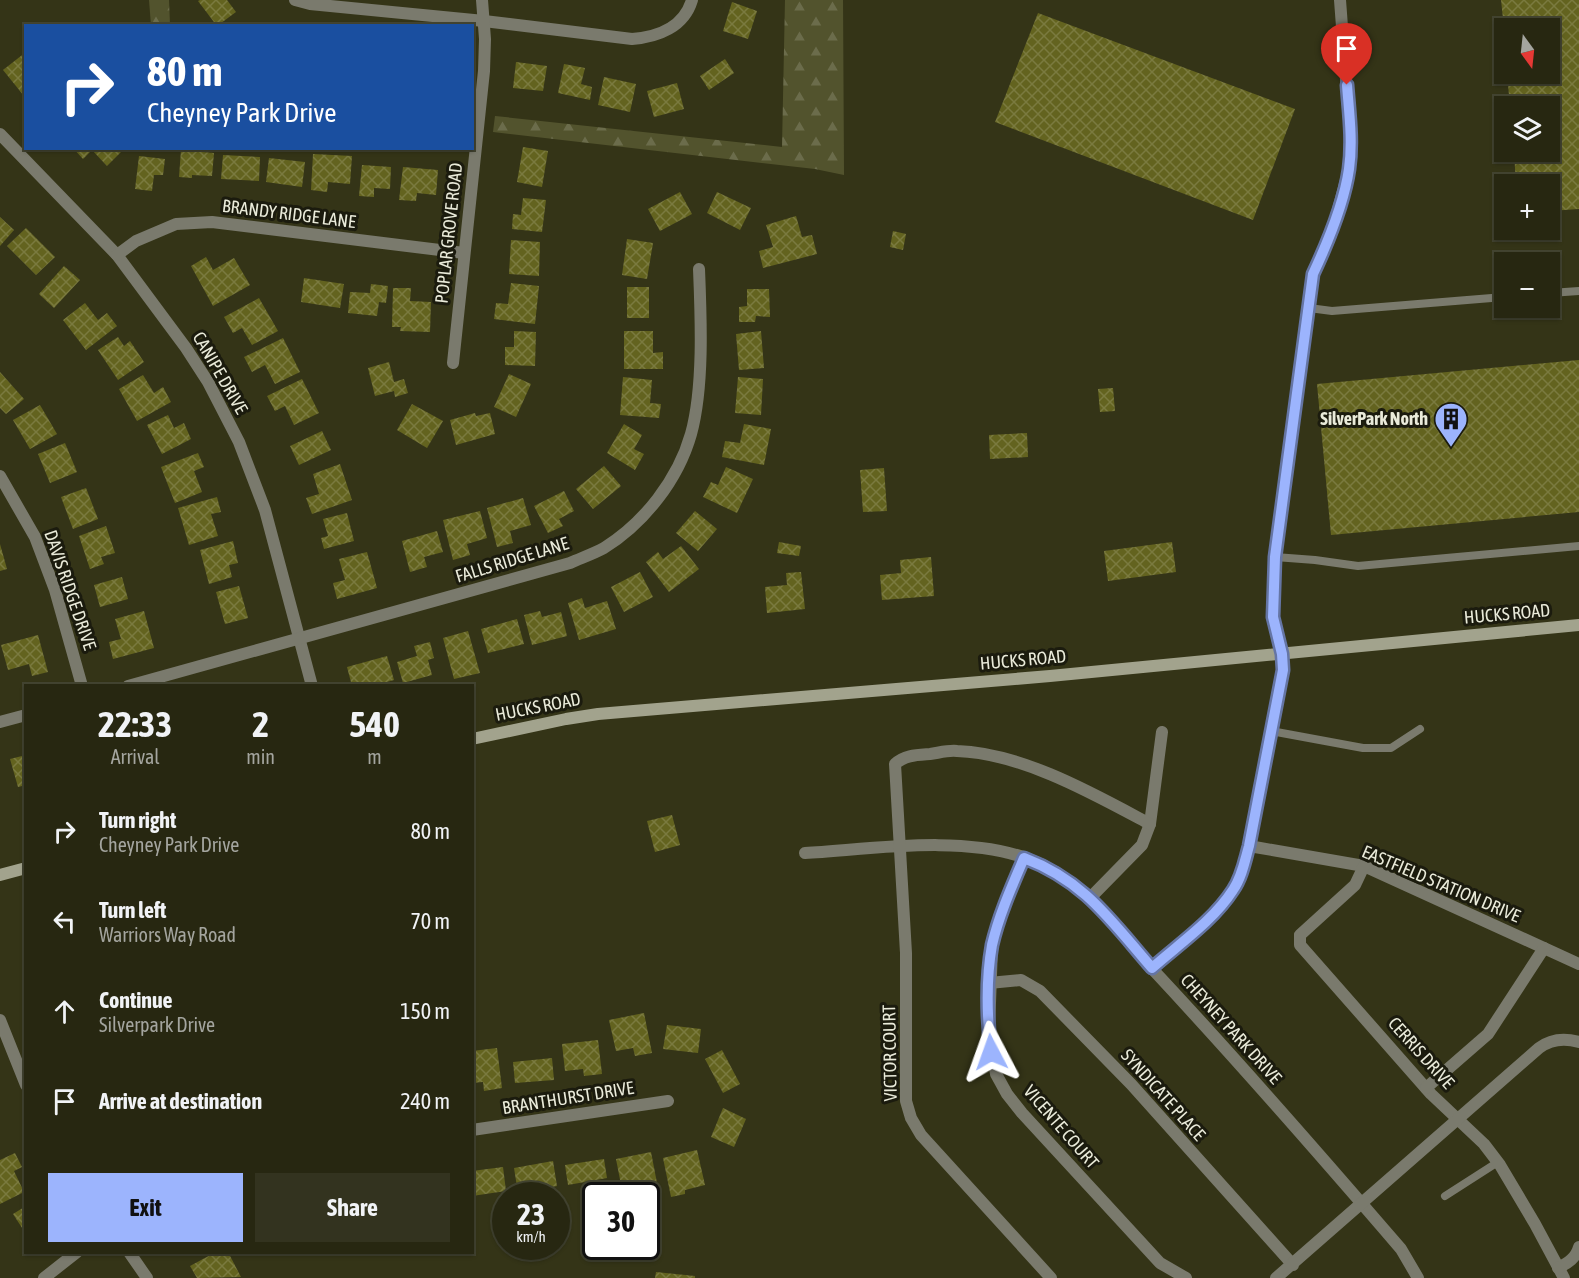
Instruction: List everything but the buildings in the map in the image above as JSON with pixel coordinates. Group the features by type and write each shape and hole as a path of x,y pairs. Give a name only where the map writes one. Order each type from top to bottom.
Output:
{"main road":[{"name":"HUCKS ROAD","path":"474,739 557,720 598,714 1282,654 1579,625"},
{"path":"0,875 24,869"}],"street":[{"path":"295,0 632,39 665,32 688,12 692,0"},
{"name":"POPLAR GROVE ROAD","path":"453,363 484,71 482,0"},
{"path":"1152,968 1203,923 1233,890 1241,874 1249,846 1283,670 1282,654 1273,617 1275,557 1313,274 1331,235 1349,169 1350,133 1340,0"},
{"name":"CANIPE DRIVE","path":"0,134 117,255 186,348 208,382 239,442 265,510 312,684"},
{"name":"BRANDY RIDGE LANE","path":"117,255 136,241 176,224 212,222 464,253"},
{"name":"FALLS RIDGE LANE","path":"135,684 570,563 602,549 624,534 644,515 667,485 681,457 693,424 698,393 699,269"},
{"name":"DAVIS RIDGE DRIVE","path":"0,476 35,537 55,590 81,684"},
{"path":"0,722 24,716"},
{"path":"1090,897 1142,844 1150,824 1162,732"},
{"name":"VICTOR COURT","path":"1051,1278 921,1136 911,1118 906,1101 906,953 895,764 903,757 956,751 989,755 1042,771 1082,788 1150,824"},
{"name":"EASTFIELD STATION DRIVE","path":"1249,846 1364,866 1579,964"},
{"name":"CHEYNEY PARK DRIVE","path":"805,853 901,847 970,847 1008,853 1053,870 1090,897 1204,1024 1401,1249 1418,1278"},
{"name":"VICENTE COURT","path":"1024,858 992,947 989,1030 996,1074 1007,1094 1022,1113 1160,1263 1186,1278"},
{"name":"CERRIS DRIVE","path":"1364,866 1355,885 1300,934 1300,945 1426,1088 1484,1144 1498,1162 1561,1273"},
{"path":"1426,1088 1488,1034 1544,948"},
{"name":"SYNDICATE PLACE","path":"989,983 1020,980 1040,991 1131,1084 1293,1265"},
{"path":"0,1020 24,1080"},
{"path":"1276,1278 1546,1044 1564,1040 1579,1042"},
{"name":"BRANTHURST DRIVE","path":"474,1130 668,1101"},
{"path":"1561,1273 1578,1253 1579,1247"},
{"path":"44,1278 74,1254"},
{"path":"130,1254 147,1278"}],"lane":[{"path":"1560,292 1579,291"},
{"path":"1309,308 1332,311 1494,298"},
{"path":"1275,557 1358,566 1579,546"},
{"path":"1271,732 1363,748 1391,748 1420,729"},
{"path":"1445,1196 1498,1162"}],"green space":[{"path":"149,0 169,0 170,24 151,24"},
{"path":"785,0 843,0 844,175 815,169 493,132 495,116 782,147"}],"place":[{"name":"SilverPark North","path":"1451,448"}],"route":[{"path":"991,1052 989,983 992,947 1002,910 1024,858 1053,870 1079,887 1152,968 1219,907 1233,890 1241,874 1249,846 1283,670 1282,654 1273,617 1275,557 1313,274 1331,235 1349,169 1350,133 1347,85"}]}
